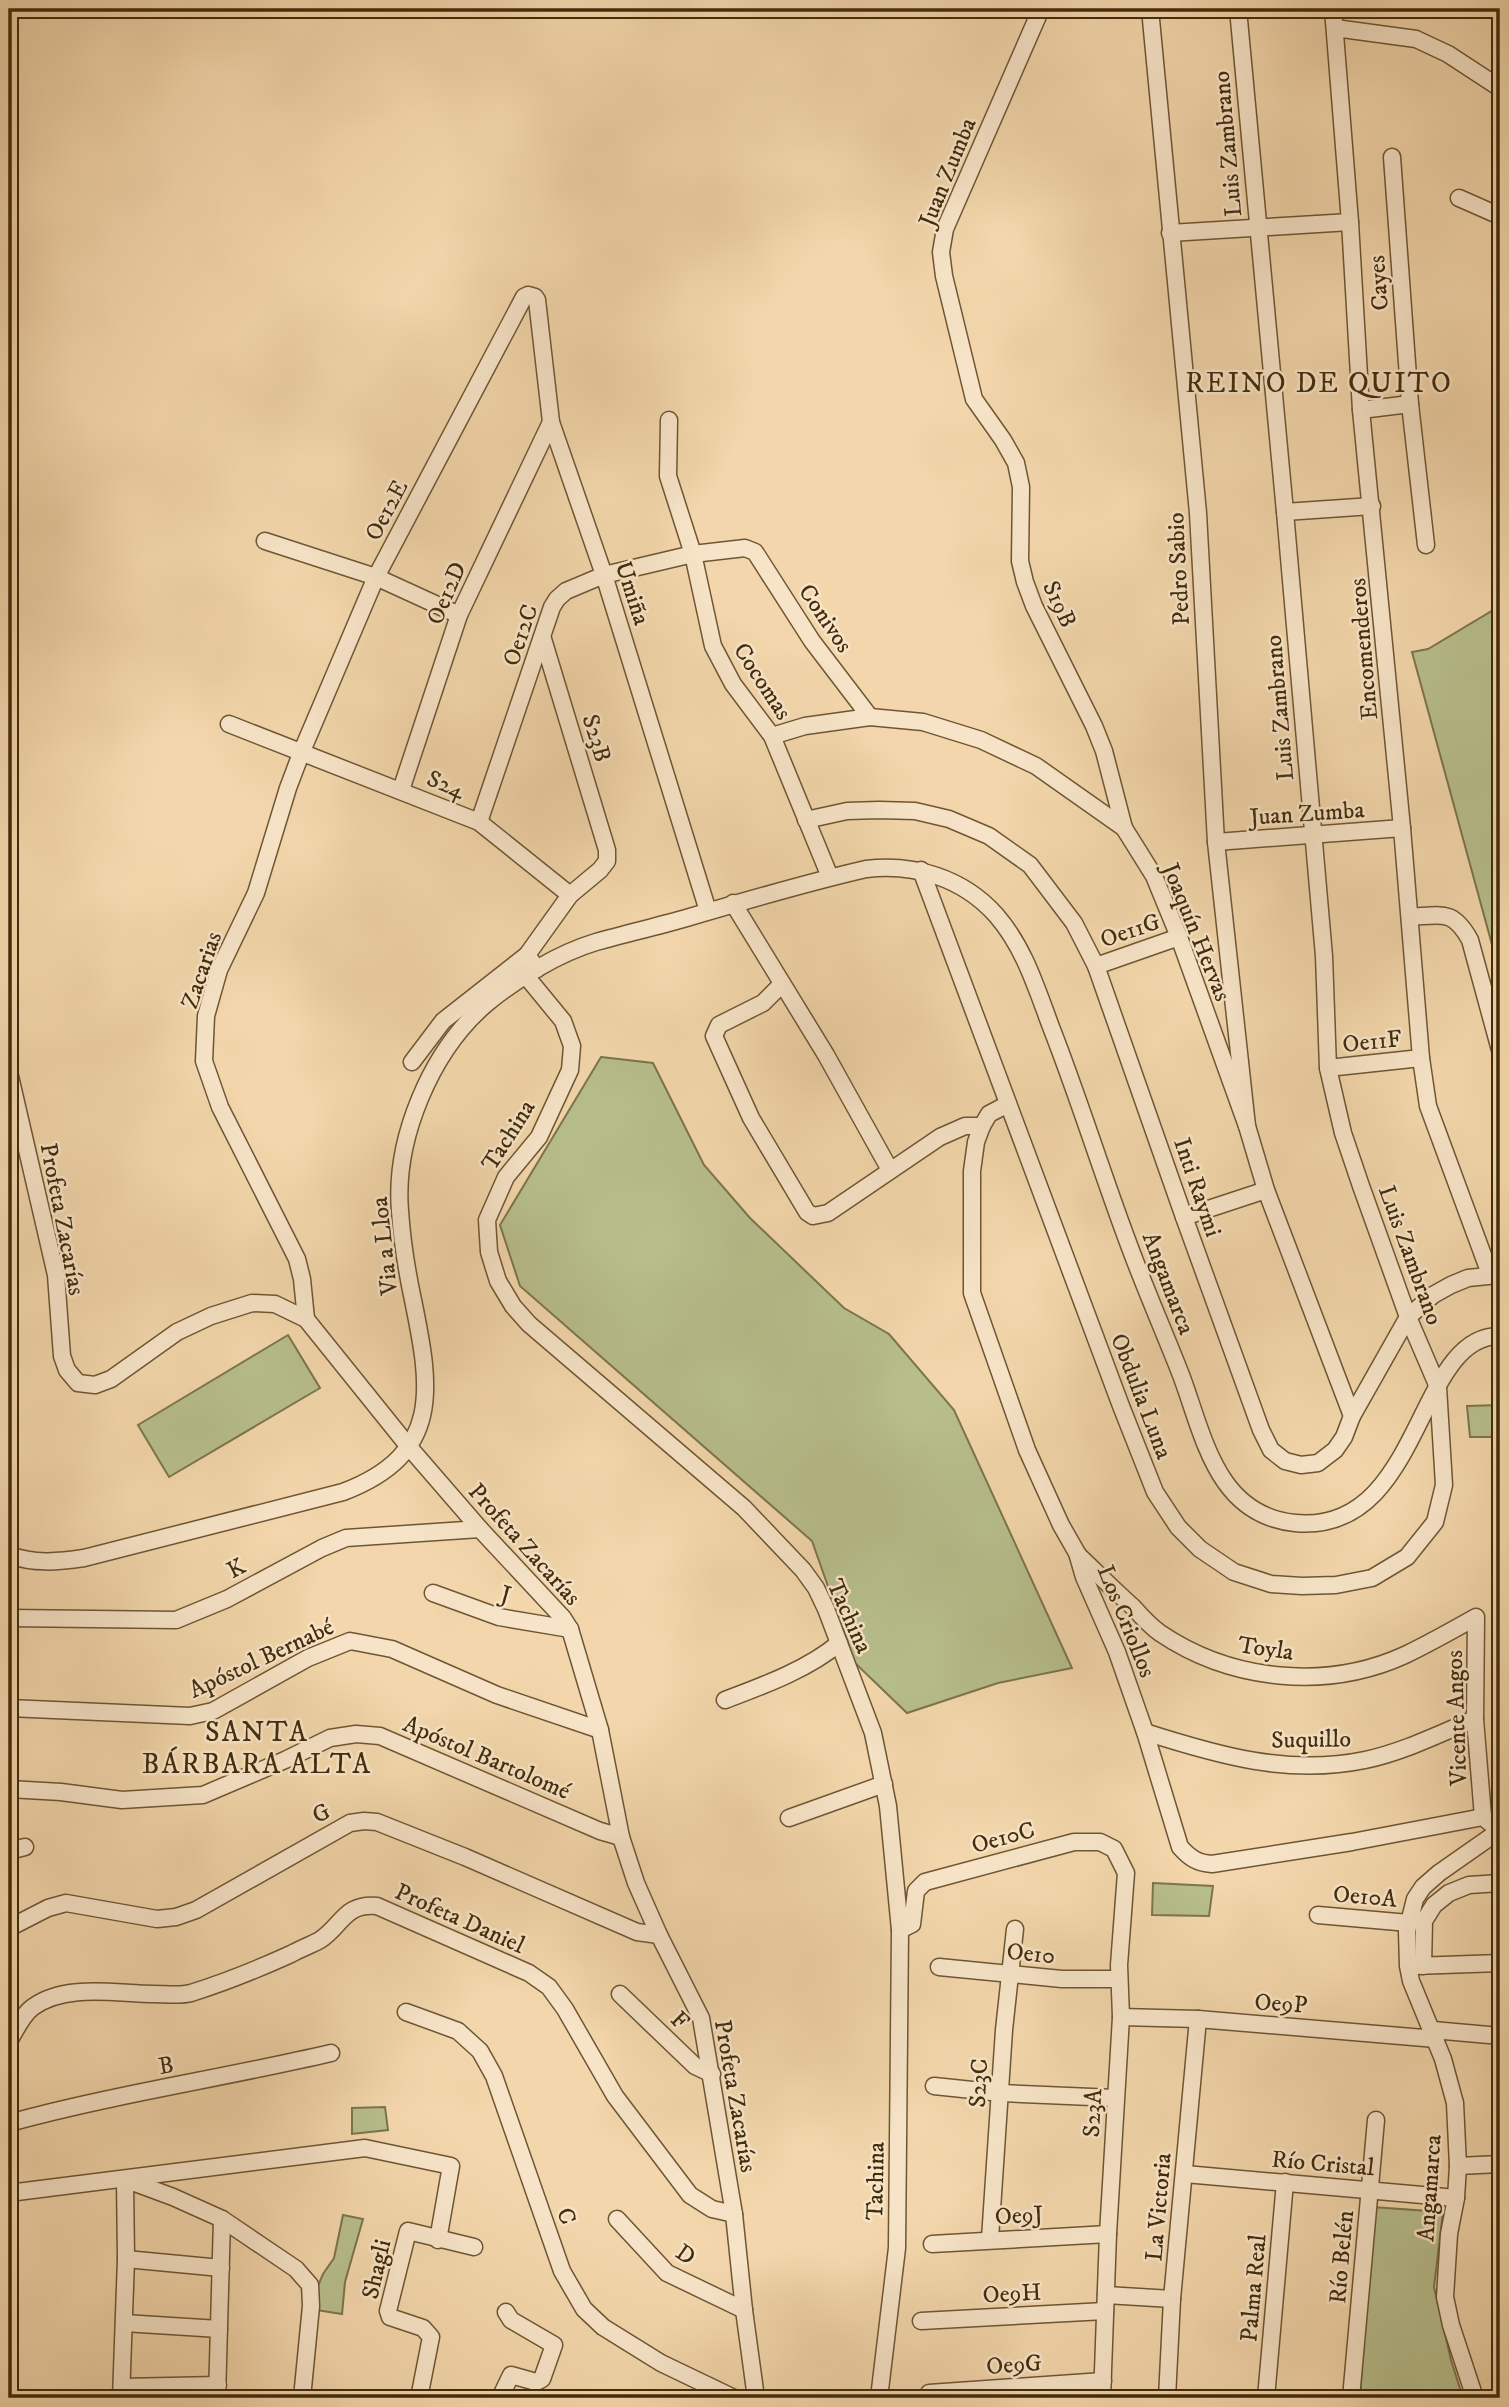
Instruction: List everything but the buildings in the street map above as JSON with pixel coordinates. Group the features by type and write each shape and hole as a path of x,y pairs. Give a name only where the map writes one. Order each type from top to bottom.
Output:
{"street":[{"name":"Juan Zumba","path":"974,399 944,276 941,252 945,229 1041,9"},
{"name":"Pedro Sabio","path":"1150,9 1198,513 1216,842 1247,1126"},
{"name":"Luis Zambrano","path":"1238,9 1286,512 1324,956 1328,1068 1343,1133 1408,1317 1438,1387"},
{"name":"Encomenderos","path":"1333,9 1362,410 1421,1058 1428,1106 1495,1275"},
{"path":"1335,28 1416,39 1448,54 1500,88"},
{"name":"Cayes","path":"1392,157 1410,404 1426,545"},
{"path":"1459,198 1500,216"},
{"path":"1170,233 1350,222"},
{"name":"Umiña","path":"524,297 531,295 537,300 551,422 604,575 708,911"},
{"name":"Oe12E","path":"302,751 376,577 524,297"},
{"name":"S19B","path":"974,399 1016,463 1021,487 1020,561 1025,582 1104,751 1124,828"},
{"path":"1362,410 1410,404"},
{"name":"Cocomas","path":"669,420 668,476 694,554 713,646 733,684 772,736 830,877"},
{"name":"Oe12D","path":"401,790 459,615 551,422"},
{"path":"1286,512 1372,506"},
{"path":"265,541 376,577 459,615"},
{"name":"Oe12C","path":"479,822 557,599 566,591 604,575 694,554 745,548"},
{"name":"Conivos","path":"745,548 755,552 764,564 812,641 870,717"},
{"name":"S23B","path":"543,639 607,850 607,861 600,870 570,895"},
{"name":"Joaquín Hervas","path":"772,736 805,726 870,717 923,722 981,740 1036,766 1124,828 1154,876 1179,937 1247,1126 1266,1189 1352,1416"},
{"name":"S24","path":"229,724 479,822 570,895"},
{"name":"Zacarias","path":"302,751 256,893 219,970 206,1016 204,1061 220,1107 297,1259 306,1319"},
{"name":"Inti Raymi","path":"806,820 847,811 915,811 949,819 989,836 1030,865 1074,923 1096,966 1184,1217 1270,1450 1285,1461 1301,1465 1318,1462 1335,1450 1408,1317 1433,1295 1451,1285 1468,1278 1495,1275"},
{"name":"Juan Zumba","path":"1216,842 1402,828"},
{"name":"Angamarca","path":"830,877 884,866 920,870 956,884 977,897 994,913 1023,953 1081,1103 1126,1237 1213,1465 1234,1494 1247,1505 1273,1518 1294,1523 1314,1523 1352,1512 1367,1502 1387,1480 1438,1387 1466,1347 1486,1337 1500,1336"},
{"name":"Obdulia Luna","path":"920,870 1064,1258 1155,1493 1178,1527 1200,1549 1234,1572 1271,1584 1336,1585 1372,1578 1407,1557 1436,1522 1444,1485 1438,1387"},
{"name":"Via a Lloa","path":"9,1555 24,1561 54,1563 84,1559 343,1492 382,1472 409,1447 422,1422 427,1382 400,1210 408,1130 422,1096 461,1030 487,1003 532,972 594,943 830,877"},
{"path":"412,1062 443,1021 527,955 570,895"},
{"path":"733,903 826,1055 890,1170"},
{"path":"1410,917 1444,915 1454,917 1463,927 1470,940 1500,1050"},
{"name":"Oe11G","path":"1096,966 1179,937"},
{"name":"Tachina","path":"527,955 532,972 563,1021 572,1046 570,1070 538,1137 506,1177 487,1220 489,1252 498,1282 513,1306 529,1324 744,1508 816,1588 873,1733 888,1806 900,1930 897,2248 879,2398"},
{"path":"781,985 763,1003 719,1025 714,1036 751,1118 802,1207 813,1216 828,1213 953,1130 965,1126 982,1126 989,1114 1008,1104"},
{"name":"Oe11F","path":"1328,1068 1421,1058"},
{"name":"Profeta Zacarías","path":"9,1072 56,1275 62,1356 67,1370 78,1383 95,1385 111,1379 177,1332 211,1316 252,1303 275,1304 306,1319 409,1447 570,1629 600,1730 621,1837 636,1883 701,2018 734,2214 756,2398"},
{"name":"Los Criollos","path":"982,1126 976,1142 972,1171 972,1293 1027,1450 1061,1525 1077,1553 1084,1577 1117,1652 1180,1847 1199,1863 1212,1864 1483,1817"},
{"path":"1184,1217 1266,1189"},
{"name":"K","path":"9,1618 176,1620 228,1599 322,1548 346,1538 480,1529"},
{"name":"Toyla","path":"1077,1553 1157,1631 1213,1662 1268,1674 1321,1677 1362,1669 1403,1656 1476,1617"},
{"name":"J","path":"433,1593 499,1617 570,1629"},
{"name":"Vicente Angos","path":"1476,1617 1475,1719 1483,1817"},
{"name":"Apóstol Bernabé","path":"9,1708 190,1716 213,1711 308,1658 350,1641 392,1649 497,1695 600,1730"},
{"path":"725,1700 795,1670 827,1654 839,1643"},
{"name":"Suquillo","path":"1145,1732 1214,1754 1254,1762 1330,1764 1365,1760 1425,1740 1475,1719"},
{"name":"Apóstol Bartolomé","path":"9,1789 122,1800 203,1795 330,1738 356,1734 380,1735 600,1831 621,1837"},
{"path":"789,1818 884,1784"},
{"path":"1483,1817 1500,1826"},
{"name":"G","path":"9,1928 48,1908 66,1903 157,1919 176,1917 206,1904 350,1823 364,1821 377,1822 465,1857 637,1932 659,1935"},
{"name":"Angamarca","path":"1475,2398 1451,2325 1445,2297 1448,2234 1456,2198 1458,2166 1455,2103 1434,2035 1411,1981 1415,1966 1409,1923 1415,1899 1423,1887 1500,1826"},
{"name":"Oe10C","path":"900,1930 912,1924 916,1891 925,1882 1074,1842 1100,1842"},
{"name":"S23A","path":"1100,1842 1114,1849 1126,1873 1119,1979 1121,2017 1108,2234 1102,2398"},
{"path":"9,1851 25,1847"},
{"path":"1500,1883 1469,1885 1449,1893 1434,1905 1424,1921 1415,1966 1500,1963"},
{"name":"Profeta Daniel","path":"9,2041 32,2007 47,1999 64,1994 95,1992 186,1994 240,1978 321,1940 337,1922 364,1905 377,1906 529,1973 549,1987 565,2009 615,2096 690,2195 712,2209 734,2214"},
{"name":"Oe10A","path":"1318,1915 1409,1923"},
{"name":"S23C","path":"990,2239 1015,1929"},
{"name":"Oe10","path":"939,1967 1062,1979 1119,1979"},
{"name":"F","path":"620,1994 695,2066 712,2074"},
{"name":"C","path":"406,2012 458,2031 480,2050 494,2076 562,2271 584,2309 603,2327 661,2363 734,2398"},
{"name":"Oe9P","path":"1121,2017 1198,2019 1434,2035 1500,2036"},
{"name":"La Victoria","path":"1167,2398 1172,2299 1198,2019"},
{"name":"B","path":"9,2123 77,2105 241,2074 331,2053"},
{"path":"934,2086 1001,2093 1115,2098"},
{"name":"Río Belén","path":"1352,2398 1376,2120"},
{"path":"9,2193 365,2147 451,2166 438,2239"},
{"path":"1458,2166 1500,2164"},
{"name":"Río Cristal","path":"1185,2174 1456,2198"},
{"path":"125,2179 222,2219 296,2269 310,2285 311,2306 302,2398"},
{"path":"125,2179 121,2392 218,2392 222,2219"},
{"name":"Palma Real","path":"1266,2398 1285,2182"},
{"name":"D","path":"617,2219 667,2273 744,2310"},
{"name":"Shagli","path":"419,2398 431,2337 424,2328 390,2317 387,2311 408,2231 474,2247"},
{"name":"Oe9J","path":"932,2244 1108,2234"},
{"path":"125,2259 221,2267"},
{"name":"Oe9H","path":"921,2321 1172,2299"},
{"path":"500,2398 511,2375 536,2382 542,2379 554,2345 511,2320 506,2312"},
{"path":"124,2323 219,2329"},
{"name":"Oe9G","path":"929,2393 1103,2381"}],"green space":[{"path":"1500,606 1500,974 1412,652 1428,649"},
{"path":"601,1057 653,1063 704,1165 750,1218 844,1308 889,1334 954,1410 1072,1668 998,1683 907,1713 855,1663 812,1541 520,1286 500,1225"},
{"path":"288,1335 320,1388 169,1477 138,1425"},
{"path":"1500,1405 1500,1437 1470,1437 1467,1406"},
{"path":"1153,1883 1213,1886 1209,1916 1152,1915"},
{"path":"385,2107 388,2130 352,2134 352,2108"},
{"path":"1372,2207 1443,2212 1434,2287 1463,2398 1360,2398"},
{"path":"343,2215 363,2219 345,2282 342,2314 316,2310 317,2288 334,2258"}],"district":[{"name":"REINO DE QUITO","path":"1319,382"},
{"name":"SANTA BÁRBARA ALTA","path":"257,1747"}]}
